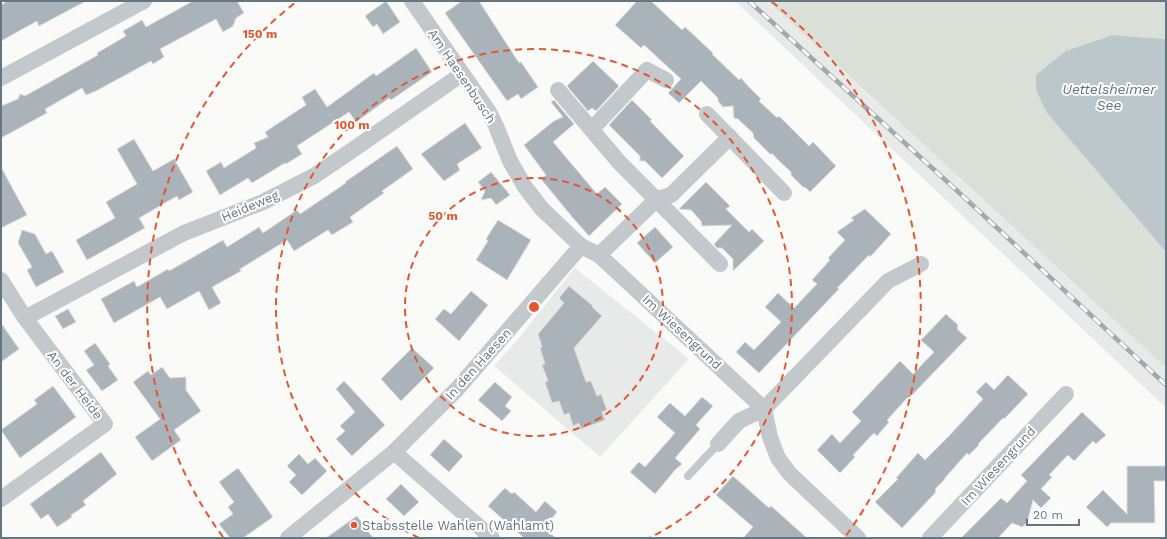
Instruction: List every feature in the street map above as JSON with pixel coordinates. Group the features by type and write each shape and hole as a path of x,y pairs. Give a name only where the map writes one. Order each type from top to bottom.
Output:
{"street":[{"path":"1,78 144,1"},
{"name":"Am Haesenbusch","path":"412,1 489,112 510,162 525,187 542,209 581,246"},
{"path":"592,129 647,70 666,80"},
{"name":"Heideweg","path":"25,318 184,233 263,202 314,176 462,74"},
{"path":"558,90 619,162 720,264"},
{"path":"707,114 784,193"},
{"path":"581,246 599,255 657,199 671,195 730,137"},
{"name":"In den Haesen","path":"288,538 394,452 458,388 581,246"},
{"name":"Im Wiesengrund","path":"599,255 764,409"},
{"path":"718,444 739,421 764,409 888,281 921,264"},
{"name":"An der Heide","path":"1,280 25,318 105,424 1,499"},
{"name":"Im Wiesengrund","path":"930,538 1066,394"},
{"path":"764,409 770,438 778,458 790,474 858,538"},
{"path":"394,452 492,538"}],"lane":[{"path":"688,476 718,444"}],"shaded area":[{"path":"735,1 768,1 1166,368 1166,408"},
{"path":"768,1 1166,1 1166,39 1113,35 1047,113 1166,252 1166,368"},
{"path":"575,268 689,359 600,457 494,366"}],"water":[{"name":"Uettelsheimer See","path":"1113,35 1166,39 1166,252 1047,113 1036,90 1036,75 1066,51"}],"building":[{"path":"8,1 86,1 39,26 37,21 1,41 1,5"},
{"path":"193,1 237,1 244,13 236,18 233,26 223,32 216,19 160,49 164,57 153,64 151,61 86,95 82,88 45,109 47,113 1,138 1,106 18,99 20,94 25,96 98,55 97,53 126,36 123,31 142,20 146,27"},
{"path":"386,1 400,22 383,34 377,24 373,27 365,16"},
{"path":"462,1 479,1 519,63 521,62 538,87 521,99 518,94 507,101 445,13"},
{"path":"637,1 651,1 682,30 685,27 739,80 741,78 761,99 759,101 776,117 780,117 809,146 813,142 836,166 810,192 791,175 791,172 773,154 770,154 754,138 753,133 738,119 734,118 733,106 723,107 718,101 718,98 701,81 679,103 668,93 681,79 644,45 641,48 615,25"},
{"path":"416,48 432,72 391,100 389,98 356,122 349,112 297,146 302,154 252,183 248,178 220,195 206,171 221,162 224,168 256,148 254,143 268,137 265,132 306,105 302,97 315,89 327,107 374,73 376,76"},
{"path":"593,61 619,86 596,111 592,108 588,111 567,86"},
{"path":"554,100 574,124 553,142 597,194 605,187 622,204 589,236 541,179 546,175 524,145 554,121 563,117 551,102"},
{"path":"632,100 684,156 662,178 645,161 640,161 640,156 609,125"},
{"path":"465,123 482,148 457,164 460,170 444,181 421,154"},
{"path":"134,139 153,171 174,159 193,192 179,200 177,196 139,218 145,228 87,260 76,240 115,218 106,202 137,184 117,149"},
{"path":"397,146 413,169 382,191 384,193 350,217 353,222 332,235 328,230 294,251 287,240 240,269 241,271 212,287 221,303 209,310 199,291 167,309 160,297 114,323 101,299 134,281 137,287 168,269 169,271 223,240 227,247 259,227 263,233 297,210 300,214"},
{"path":"1,167 27,215 1,228"},
{"path":"491,172 510,195 496,205 491,198 481,200 485,191 478,182"},
{"path":"706,182 730,206 726,209 749,232 752,229 764,241 733,271 733,259 722,248 717,248 714,244 732,225 702,226 701,221 691,210 679,209"},
{"path":"865,209 891,234 870,257 869,255 837,288 839,289 759,373 736,352 745,342 754,350 781,322 765,307 778,293 794,308 817,284 812,280 830,260 828,258 845,240 837,232 854,220 851,218"},
{"path":"498,220 531,240 507,280 476,260 488,241 486,239"},
{"path":"655,227 673,247 655,263 637,243"},
{"path":"22,230 35,234 46,254 52,251 64,272 36,287 27,270 32,267 18,243"},
{"path":"569,286 593,306 592,307 602,316 574,348 586,382 591,381 597,396 601,394 607,410 602,412 605,420 581,429 579,423 573,426 569,413 564,415 559,401 552,403 545,382 548,381 542,365 545,364 540,348 542,347 538,334 564,303 559,298"},
{"path":"471,291 488,305 459,341 435,319 444,309 451,314"},
{"path":"68,309 76,322 63,329 55,316"},
{"path":"946,314 958,325 957,329 967,338 909,398 908,397 887,420 889,422 877,436 874,433 853,455 855,457 840,473 817,450 832,434 840,443 861,421 852,412 900,361 913,374 934,352 921,340"},
{"path":"1,323 19,349 1,362"},
{"path":"95,343 110,364 108,366 118,380 102,391 86,370 94,365 84,351"},
{"path":"412,348 434,368 401,401 381,379"},
{"path":"162,367 170,378 186,377 186,390 201,411 174,430 181,440 152,461 135,437 160,419 133,382 148,371 151,375"},
{"path":"1008,375 1028,394 1004,419 1003,418 969,455 967,453 936,488 935,493 902,528 875,502 898,479 896,478 918,453 925,460 949,436 983,399 976,392 986,382 994,390"},
{"path":"344,381 385,425 352,456 336,439 345,431 340,426 355,412 336,389"},
{"path":"495,382 512,397 505,406 511,411 502,421 478,400"},
{"path":"53,386 76,417 20,458 1,430 37,404 34,400"},
{"path":"702,397 713,406 696,425 700,429 675,458 682,464 655,494 630,472 639,462 645,467 675,433 657,417 670,403 685,416"},
{"path":"1082,412 1106,435 1096,444 1093,441 1074,461 1068,455 1049,475 1052,477 1041,489 1051,498 1041,508 1033,500 1027,523 1022,527 1012,523 998,538 961,538 1001,498 1007,503 1027,481 1021,475"},
{"path":"444,439 463,456 449,472 430,455"},
{"path":"101,452 117,474 83,501 86,505 57,527 48,514 41,519 30,504"},
{"path":"299,454 308,464 315,458 327,471 302,495 289,482 296,475 287,466"},
{"path":"1127,466 1166,466 1166,481 1154,481 1155,523 1111,523 1107,527 1086,507 1103,490 1127,514"},
{"path":"238,468 273,517 243,538 230,538 219,524 233,514 228,507 234,502 219,482"},
{"path":"733,476 769,508 771,506 807,538 743,538 753,527 716,495"},
{"path":"401,484 419,502 404,516 386,499"},
{"path":"505,488 512,494 514,492 536,512 545,501 557,512 544,528 556,538 524,538 488,506"},
{"name":"Stabsstelle Wahlen (Wahlamt)","path":"357,516 373,538 326,538"}],"railway":[{"path":"749,1 953,187 1166,385"}],"place":[{"name":"Stabsstelle Wahlen (Wahlamt)","path":"354,525"}]}
